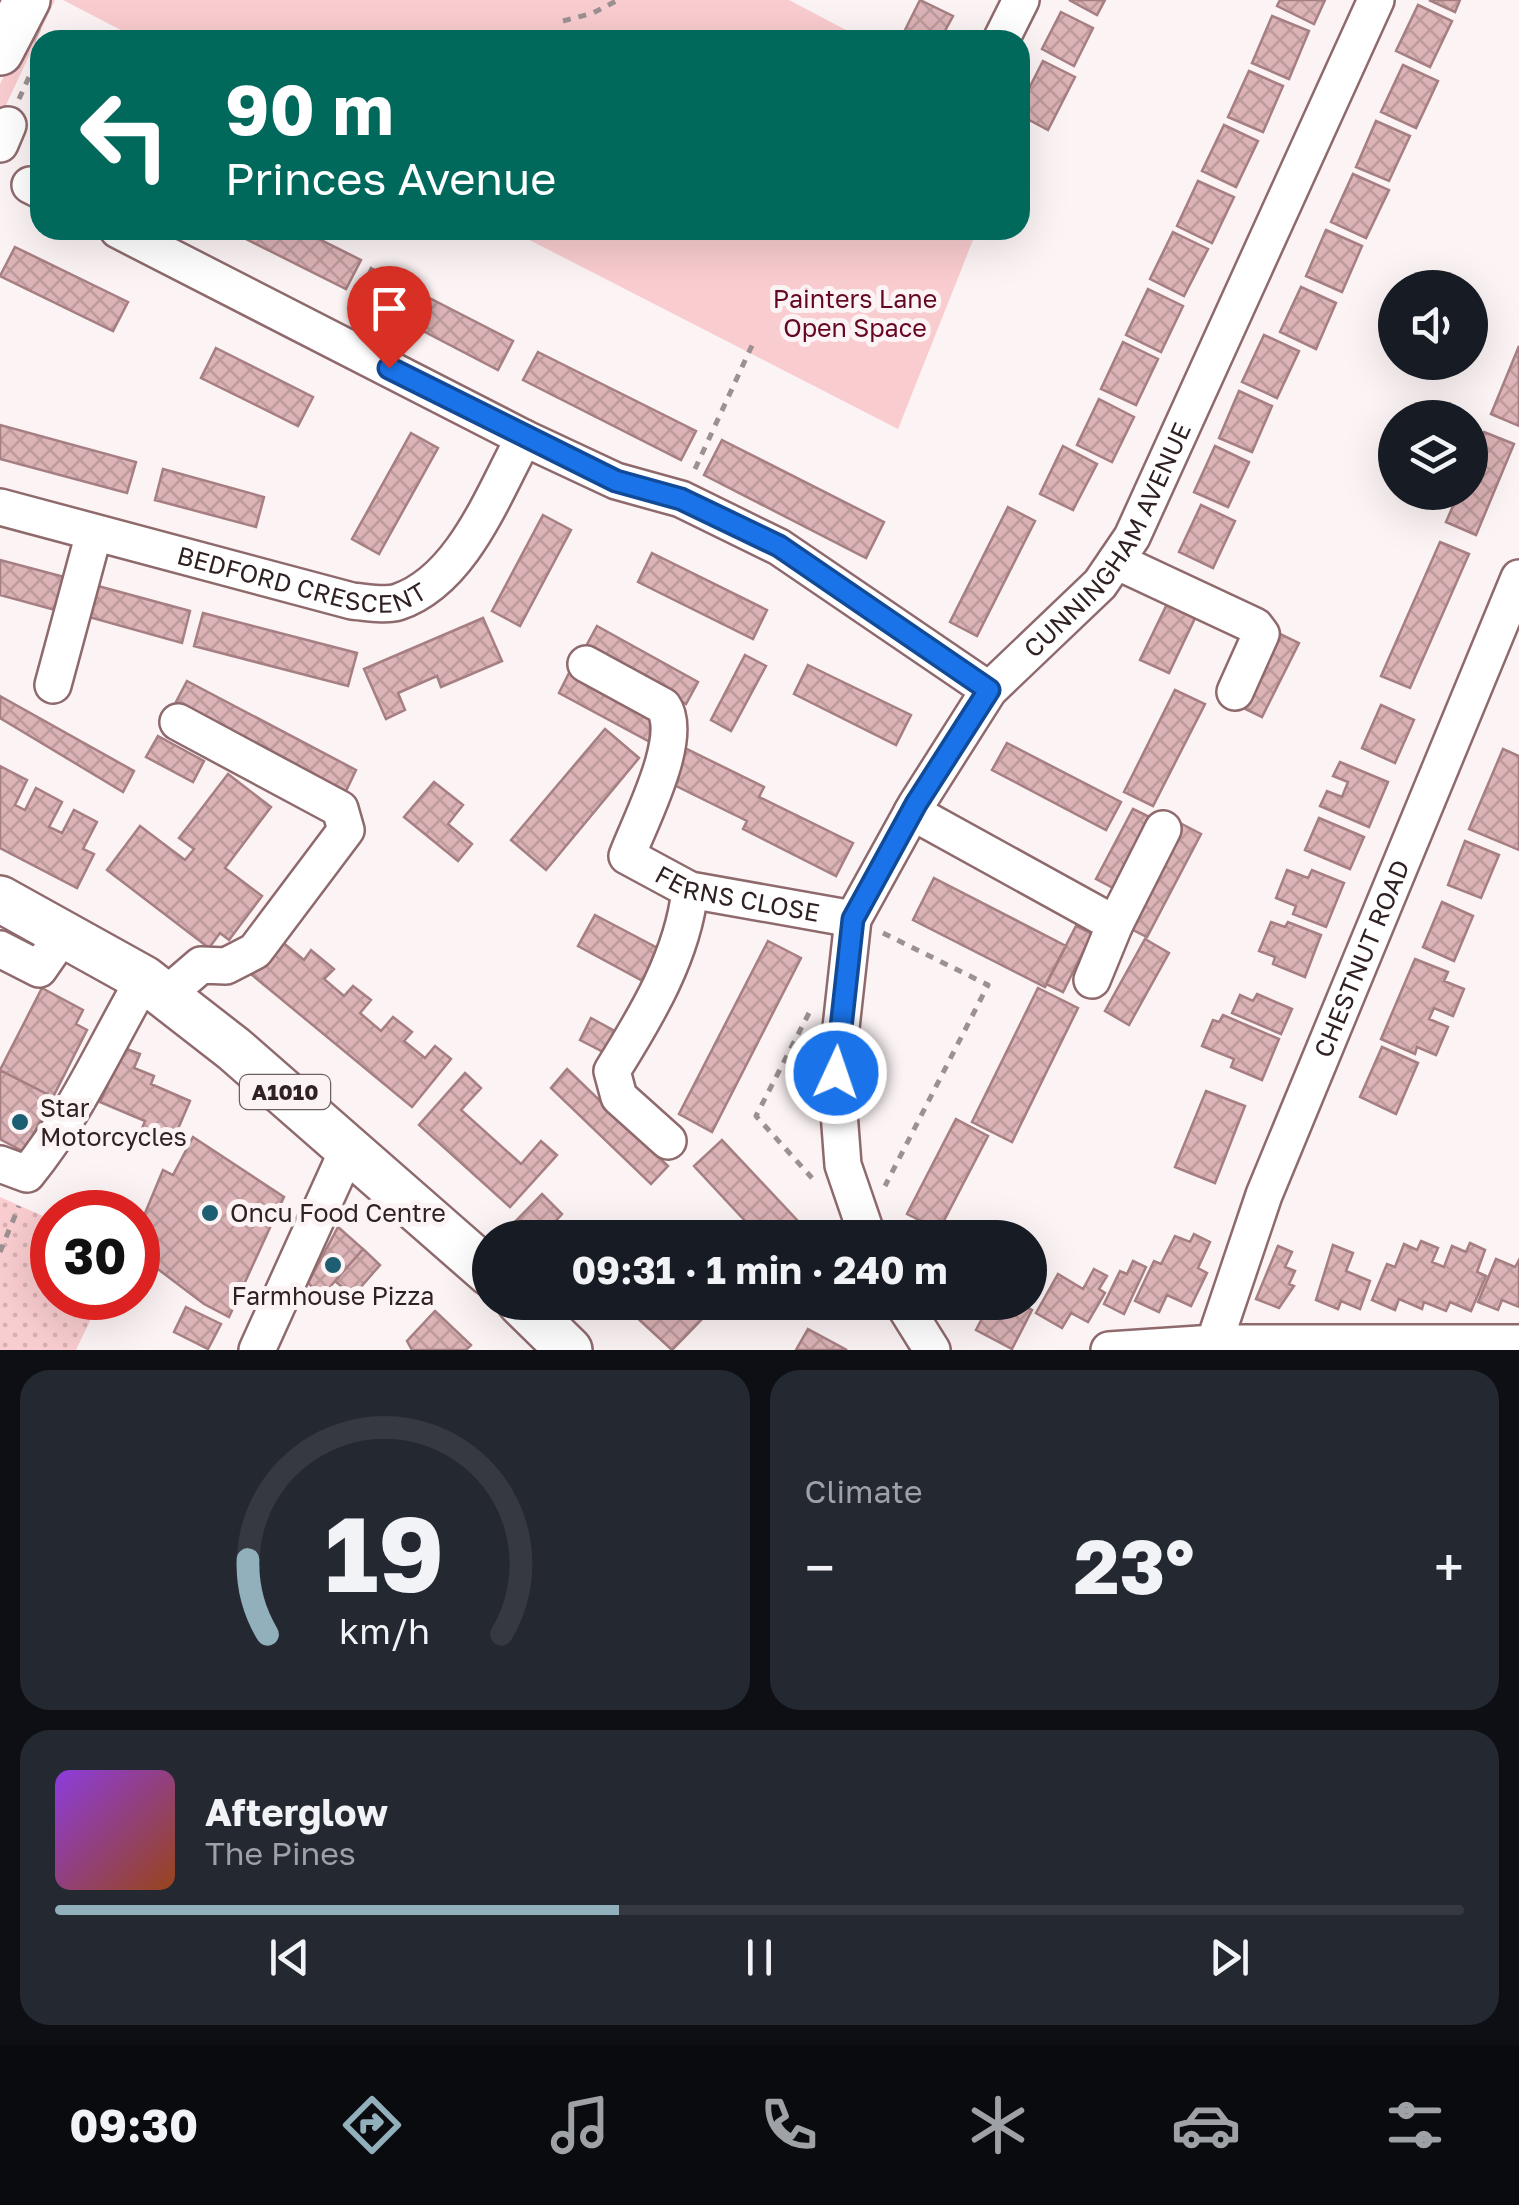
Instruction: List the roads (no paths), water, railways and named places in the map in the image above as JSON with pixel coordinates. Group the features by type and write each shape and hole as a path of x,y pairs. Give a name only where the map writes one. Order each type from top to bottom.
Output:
{"main road":[{"path":"17,59 28,0"},
{"name":"A1010","path":"0,899 154,987 349,1147 472,1257"},
{"path":"538,1320 569,1350"}],"street":[{"path":"1006,30 1020,0"},
{"name":"CUNNINGHAM AVENUE","path":"862,1220 843,1165 836,1073 853,919 912,812 989,690 1100,584 1132,537 1376,0"},
{"path":"138,240 524,438 616,481 681,499 779,546 989,690"},
{"name":"BEDFORD CRESCENT","path":"0,508 352,601 396,603 429,584 462,550 524,438"},
{"path":"53,684 94,533"},
{"path":"1116,561 1255,626 1261,634 1235,692"},
{"name":"CHESTNUT ROAD","path":"1214,1343 1264,1195 1519,578"},
{"name":"FERNS CLOSE","path":"586,664 663,706 671,717 669,746 627,856 690,890 853,919"},
{"path":"14,1169 83,1094 154,987 201,965 226,966 256,950 346,830 340,809 178,722"},
{"path":"912,812 1114,924"},
{"path":"1092,980 1114,924 1163,829"},
{"path":"668,1141 619,1097 612,1070 637,1032 686,928 690,890"},
{"path":"0,949 39,969 64,933"},
{"path":"257,1350 349,1147"},
{"path":"913,1320 932,1350"},
{"path":"1109,1350 1214,1343 1519,1343"}],"place":[{"name":"Star Motorcycles","path":"20,1122"},
{"name":"Oncu Food Centre","path":"210,1213"},
{"name":"Farmhouse Pizza","path":"333,1265"}],"park label":[{"name":"Painters Lane Open Space","path":"855,314"}]}
